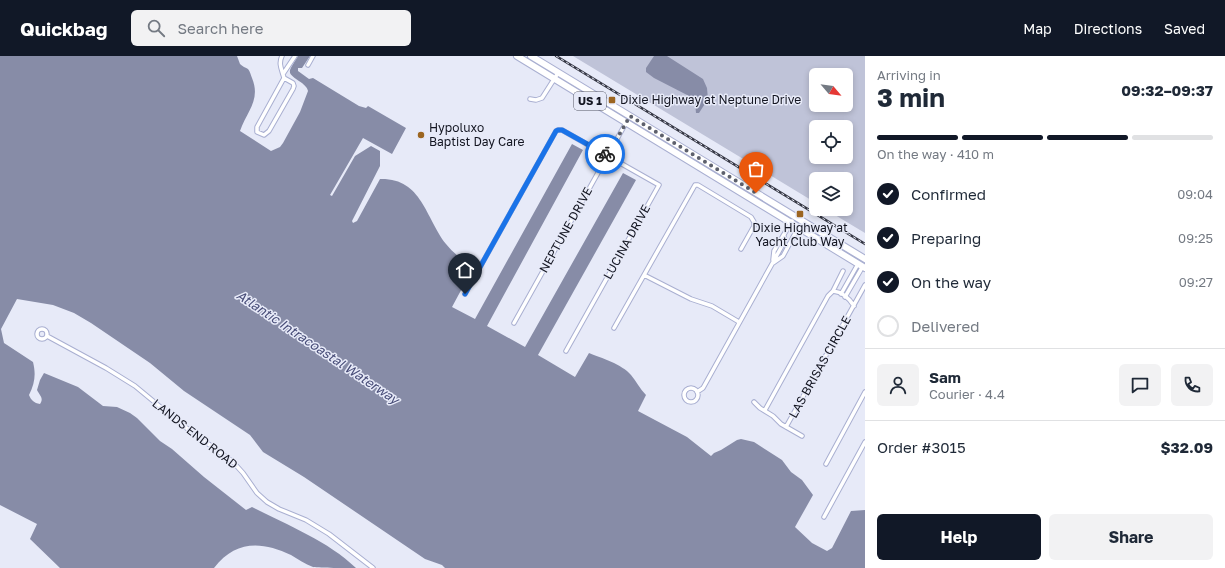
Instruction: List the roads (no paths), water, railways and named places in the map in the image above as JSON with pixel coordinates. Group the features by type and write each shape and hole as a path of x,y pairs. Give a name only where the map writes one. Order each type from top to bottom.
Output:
{"main road":[{"name":"US 1","path":"517,56 862,266"},
{"name":"US 1","path":"531,56 865,259"}],"street":[{"path":"282,56 280,63 284,76 294,86 269,131 262,135 257,132 257,127 284,76 295,56"},
{"path":"308,65 314,56"},
{"path":"530,99 536,100 542,98 558,72"},
{"name":"NEPTUNE DRIVE","path":"514,323 630,116"},
{"path":"465,294 556,131 562,130 607,156"},
{"name":"LUCINA DRIVE","path":"566,351 659,185 607,156"},
{"path":"614,328 695,185 698,185 751,217 754,222 754,226 742,249"},
{"path":"772,263 774,251 795,216"},
{"path":"772,263 783,256 802,221"},
{"path":"697,392 703,388 782,246 785,240 784,236"},
{"path":"778,244 786,250"},
{"path":"841,294 862,266"},
{"name":"LAS BRISAS CIRCLE","path":"846,296 862,266"},
{"path":"765,410 843,271"},
{"path":"644,275 691,299 712,306 739,322"},
{"name":"LAS BRISAS CIRCLE","path":"786,427 865,285"},
{"name":"LAS BRISAS CIRCLE","path":"832,291 846,296 854,306"},
{"name":"LANDS END ROAD","path":"46,336 135,386 181,424 233,462 257,493 267,502 329,534 373,568"},
{"path":"692,388 697,392 698,397 693,402 688,402 684,399 684,394 688,389 692,388"},
{"path":"826,464 865,392"},
{"name":"LAS BRISAS CIRCLE","path":"754,402 781,424 802,436"},
{"path":"824,517 865,442"}],"water":[{"name":"Atlantic Intracoastal Waterway","path":"0,56 237,56 240,64 249,71 255,93 252,105 240,131 271,151 280,147 283,143 300,112 308,91 302,83 293,77 290,69 298,56 310,56 302,68 298,68 298,71 309,79 313,78 359,106 366,108 368,106 406,128 392,154 363,138 330,195 332,196 355,156 371,146 380,151 380,166 352,221 353,223 357,221 380,179 394,180 405,185 414,192 421,201 446,244 455,254 473,268 452,307 475,319 572,144 583,150 487,326 525,347 623,173 636,180 538,355 575,377 589,353 622,368 631,375 646,395 638,411 687,437 711,456 741,439 754,442 782,460 791,472 802,480 813,495 795,527 812,543 827,551 832,548 851,511 865,510 865,568 445,568 442,565 425,559 304,477 263,452 250,435 184,391 150,363 91,323 74,313 53,305 17,299 1,329 4,343 33,362 34,378 33,386 29,395 33,401 40,404 42,400 37,390 44,373 78,387 103,406 117,407 130,413 160,441 172,449 204,477 246,510 252,507 307,534 345,558 356,568 313,567 280,550 270,547 250,546 231,552 214,568 60,568 30,539 37,524 0,505"},
{"path":"654,56 667,56 703,79 707,88 708,99 699,113 696,113 695,102 691,97 654,78 646,72 646,68"}],"railway":[{"path":"556,56 865,244"}],"place":[{"name":"Dixie Highway at Neptune Drive","path":"612,100"},
{"name":"Hypoluxo Baptist Day Care","path":"421,135"},
{"name":"Dixie Highway at Yacht Club Way","path":"800,214"}]}
